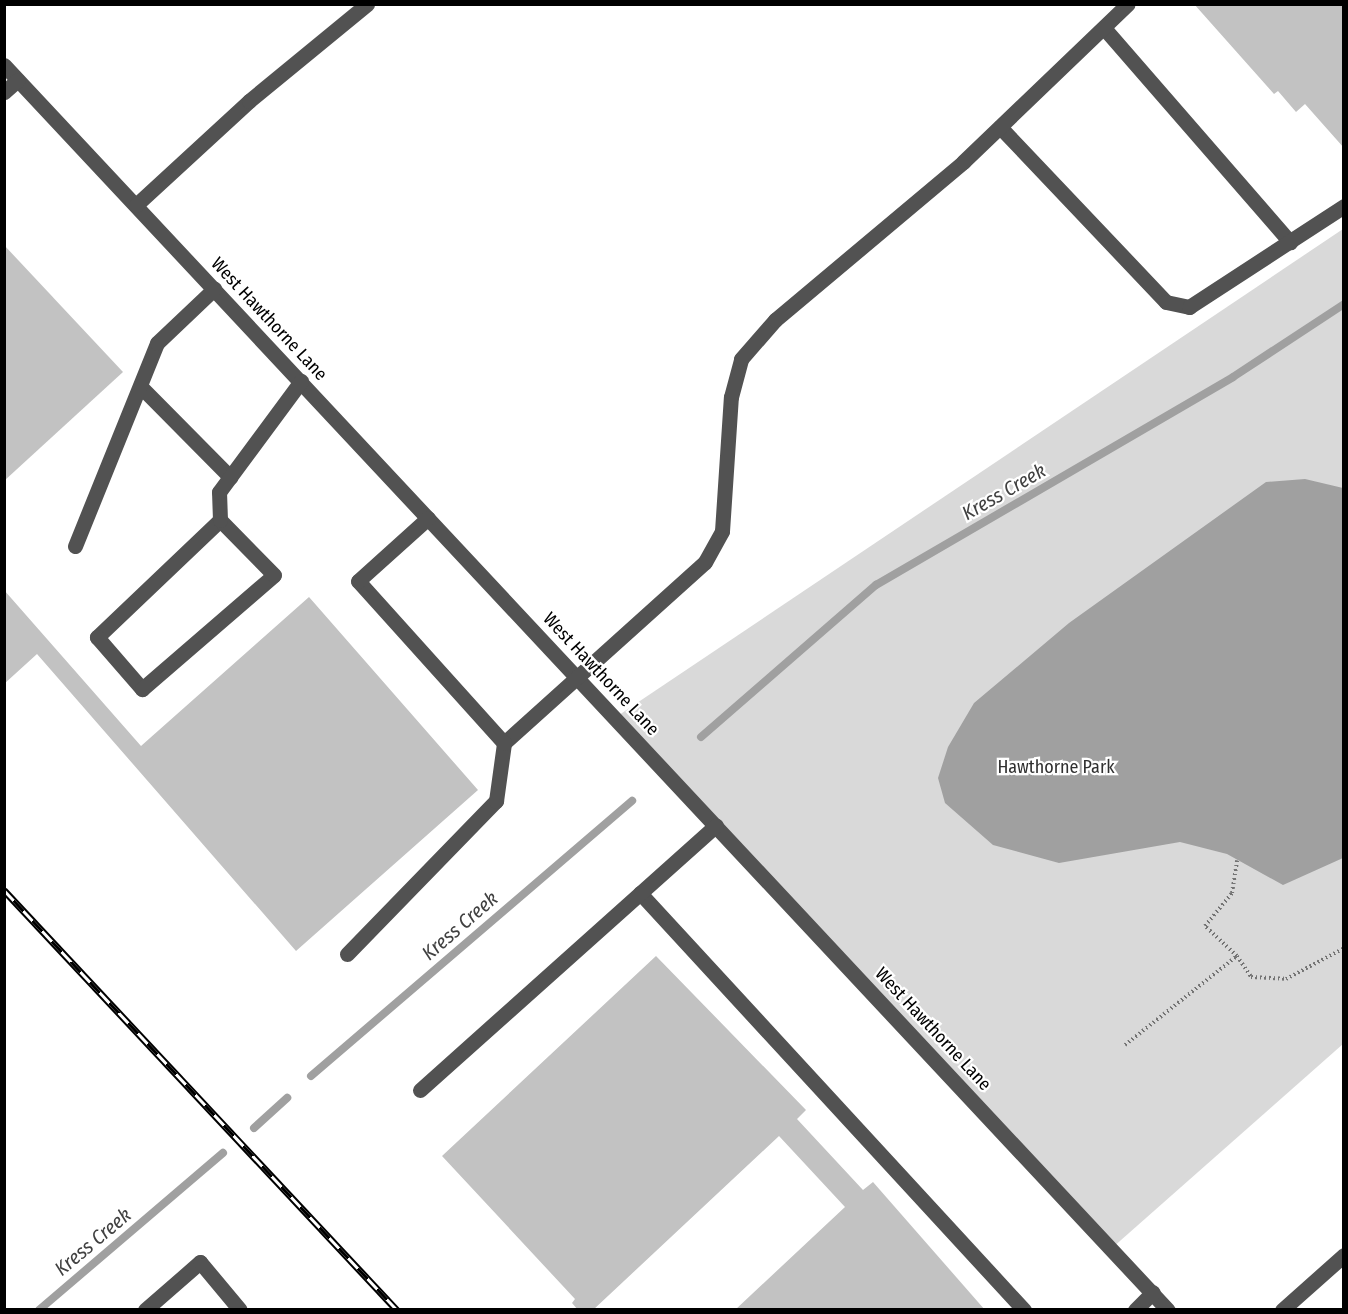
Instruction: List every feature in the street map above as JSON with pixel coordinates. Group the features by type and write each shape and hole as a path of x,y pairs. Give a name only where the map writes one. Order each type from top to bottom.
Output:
{"street":[{"path":"136,205 249,100 367,4"},
{"path":"347,954 496,801 504,743 705,562 722,531 731,397 741,359 776,320 1000,127 1128,4"},
{"path":"1104,28 1290,242"},
{"name":"West Hawthorne Lane","path":"4,65 1168,1310"},
{"path":"4,92 18,80"},
{"path":"1000,127 1166,302 1189,307 1344,206"},
{"path":"75,546 157,343 214,289"},
{"path":"220,520 97,637 142,689 274,575 220,520 219,492 301,381"},
{"path":"141,387 230,477"},
{"path":"428,518 358,581 504,743"},
{"path":"420,1090 716,825"},
{"path":"640,893 1023,1310"},
{"path":"1282,1310 1344,1255"},
{"path":"145,1310 200,1262 239,1309"},
{"path":"1135,1310 1153,1292"}],"path":[{"path":"1237,861 1232,893 1205,926 1237,956 1251,977 1286,979 1344,948"},
{"path":"1125,1045 1237,956"}],"green space":[{"name":"Hawthorne Park","path":"1343,229 1343,1044 1112,1248 619,715"}],"shaded area":[{"path":"1305,479 1343,488 1343,858 1283,885 1227,854 1180,842 1059,863 993,845 945,803 938,778 948,747 974,703 1069,623 1266,482"}],"building":[{"path":"1194,4 1344,4 1344,148 1305,104 1296,112 1278,91 1274,94"},
{"path":"4,245 123,372 4,481"},
{"path":"4,590 141,746 309,597 478,790 296,951 37,654 4,684"},
{"path":"656,956 806,1110 797,1119 863,1190 873,1182 985,1310 735,1310 845,1207 779,1136 593,1310 578,1310 572,1303 575,1299 442,1156"}],"waterway":[{"name":"Kress Creek","path":"701,737 876,585 1233,377 1344,304"},
{"name":"Kress Creek","path":"311,1076 632,801"},
{"name":"Kress Creek","path":"254,1128 287,1098"},
{"name":"Kress Creek","path":"39,1310 223,1153"}],"railway":[{"path":"4,890 397,1310"}]}
